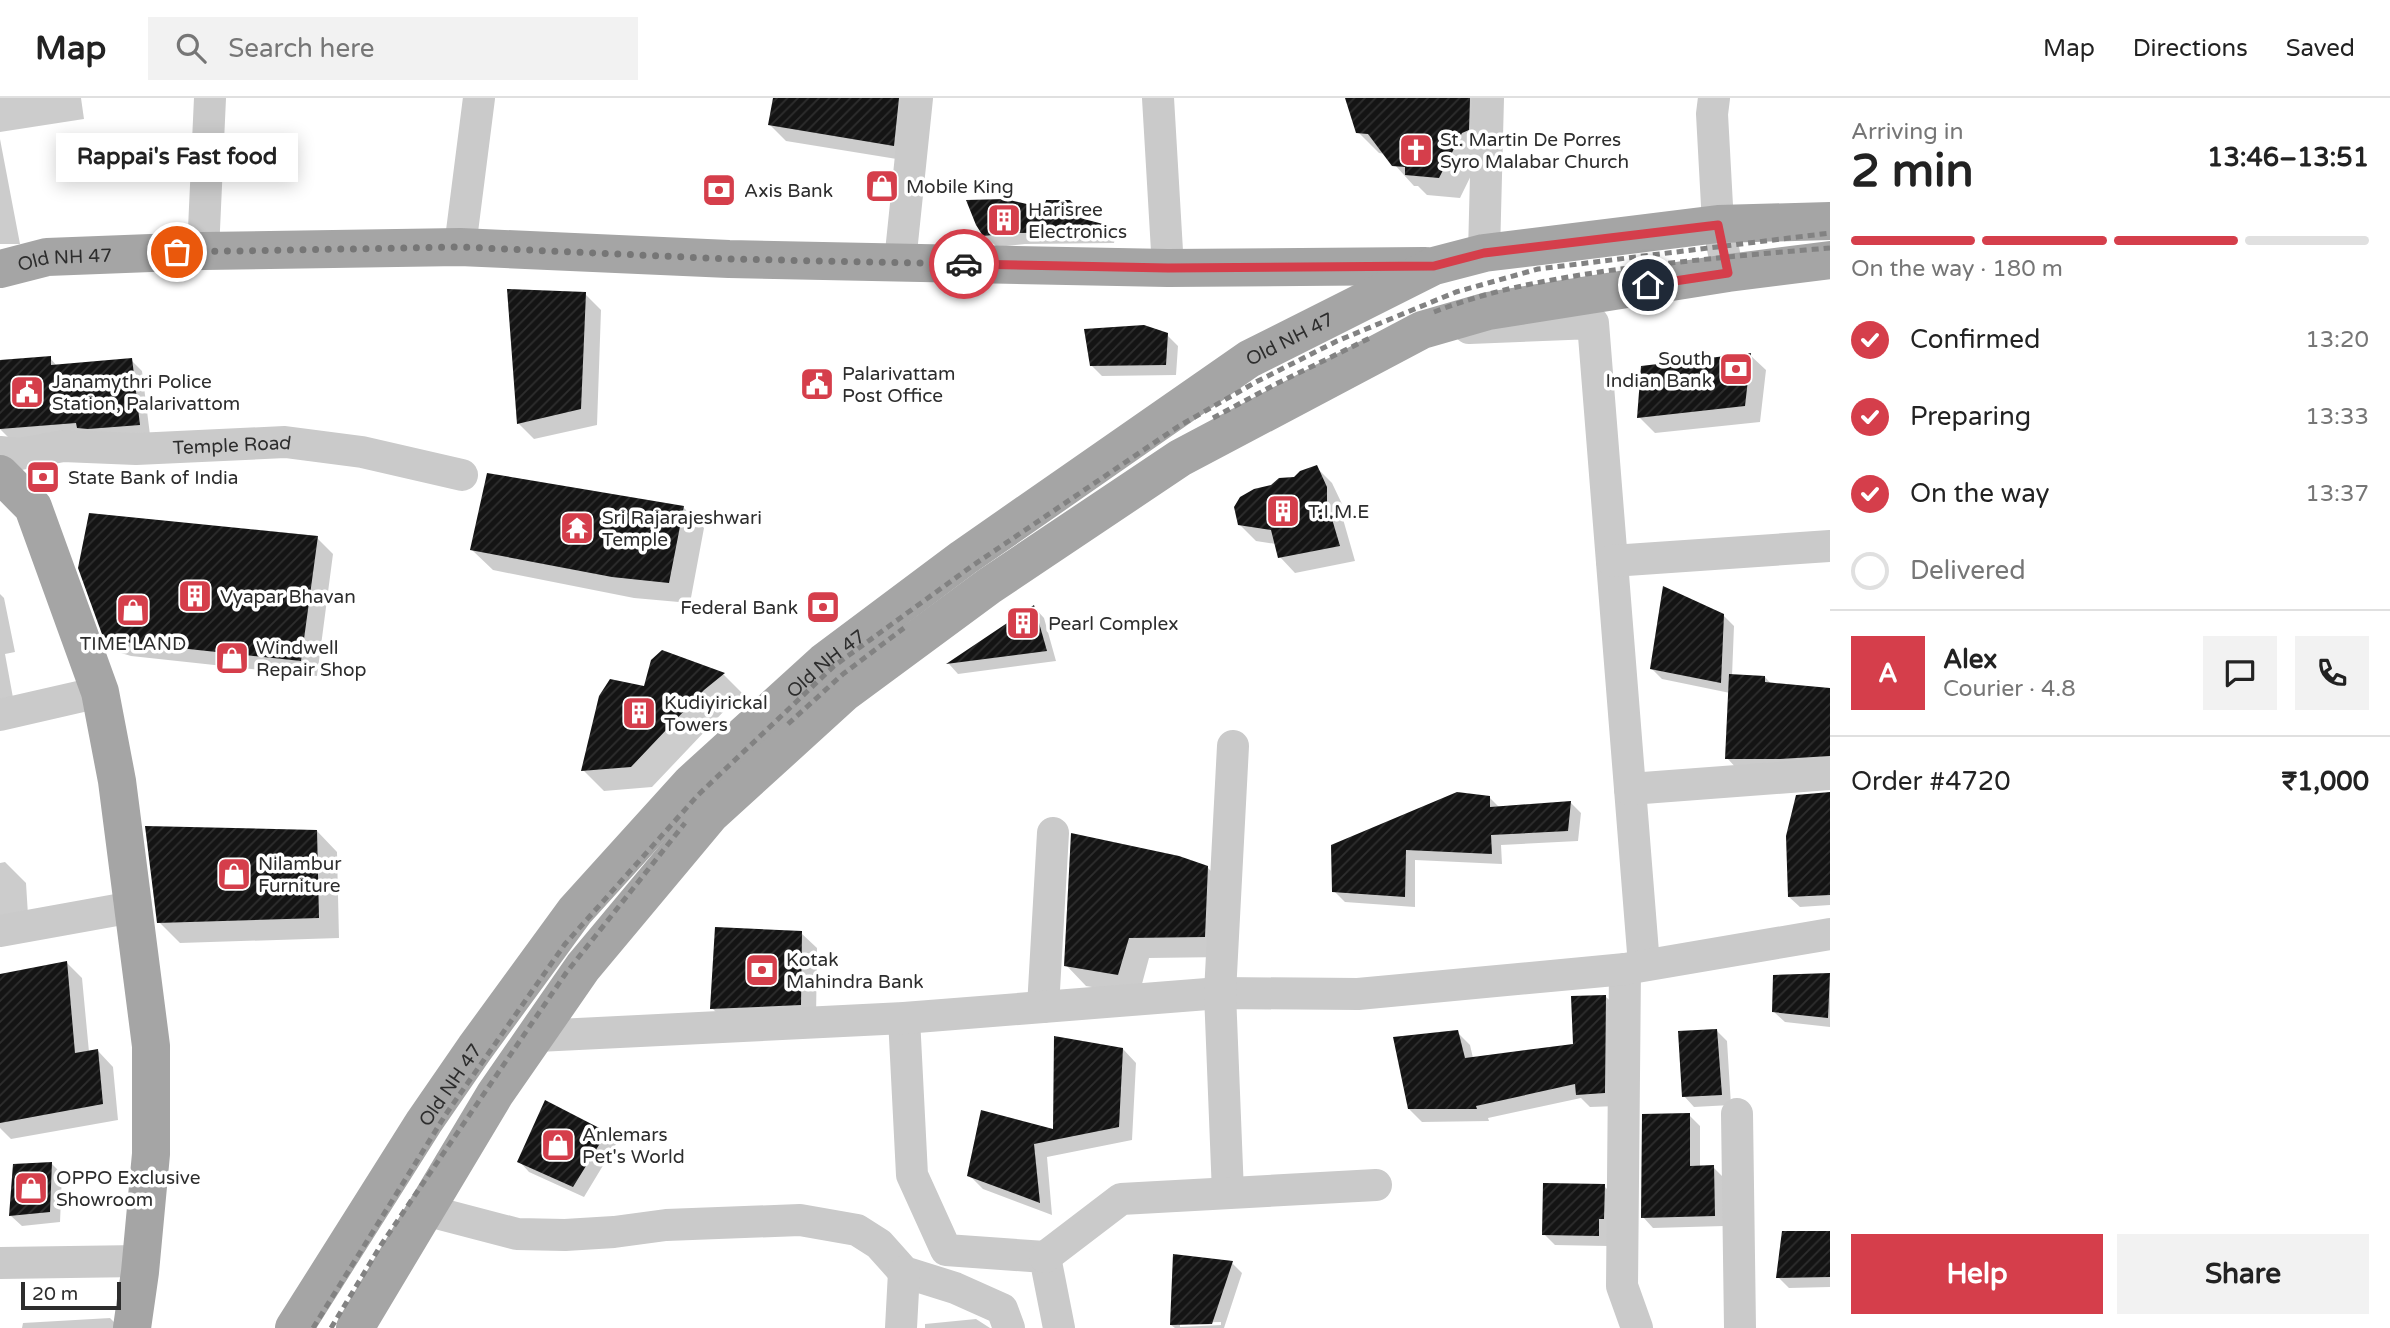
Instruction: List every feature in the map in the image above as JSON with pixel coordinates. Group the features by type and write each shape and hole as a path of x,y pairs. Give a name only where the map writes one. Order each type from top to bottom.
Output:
{"main road":[{"name":"Old NH 47","path":"294,1328 424,1122 575,911 691,783 824,662 974,550 1249,359 1434,266 1484,253 1718,225 1830,221"},
{"name":"Old NH 47","path":"0,269 47,257 203,251 460,247 729,259 1168,268 1434,266"},
{"name":"Old NH 47","path":"355,1328 495,1094 583,967 710,815 844,693 989,586 1180,458 1422,330 1489,311 1728,273 1830,260"},
{"path":"0,474 33,507 100,692 117,781 151,1046 151,1154 141,1272 132,1328"}],"street":[{"path":"203,251 209,98"},
{"path":"460,247 479,98"},
{"path":"900,262 917,98"},
{"path":"1158,98 1168,268"},
{"path":"1484,253 1488,98"},
{"path":"1714,98 1712,114 1718,225 1728,273"},
{"path":"1422,330 1593,323 1630,789 1634,967 1622,1286 1637,1328"},
{"name":"Temple Road","path":"0,452 20,454 63,446 136,449 285,442 362,452 461,475"},
{"path":"1612,561 1830,546"},
{"path":"0,715 100,692"},
{"path":"1228,1193 1220,993 1233,746"},
{"path":"1630,789 1830,774"},
{"path":"1042,1007 1053,833"},
{"path":"0,930 133,907"},
{"path":"537,1036 904,1018 1220,993 1358,994 1634,967 1830,934"},
{"path":"904,1018 912,1175 946,1250 1045,1257 1121,1199 1376,1185"},
{"path":"1737,1114 1740,1328"},
{"path":"425,1210 517,1234 565,1235 666,1225 800,1220 857,1230 879,1244 904,1272 955,1288 1002,1309 1009,1328"},
{"path":"1045,1257 1059,1328"},
{"path":"0,1262 140,1261"},
{"path":"901,1328 904,1272"}],"building":[{"path":"773,98 899,98 894,146 768,125"},
{"name":"St. Martin De Porres Syro Malabar Church","path":"1345,98 1470,98 1469,130 1462,133 1439,178 1405,175 1405,167 1392,166 1368,134 1356,133"},
{"path":"1005,199 1044,208 1046,200 1070,200 1079,210 1080,218 1103,224 1102,232 983,236 966,200"},
{"path":"507,289 586,292 581,409 517,424"},
{"path":"1144,325 1168,333 1166,365 1090,366 1084,329"},
{"path":"1751,353 1745,406 1637,418 1641,366"},
{"path":"51,356 51,365 132,358 140,425 88,429 77,428 76,423 0,429 0,360"},
{"name":"T.I.M.E","path":"1317,465 1327,487 1327,502 1340,546 1278,558 1271,530 1238,525 1234,507 1240,497 1254,489 1271,485 1279,478 1294,477 1300,471"},
{"name":"Sri Rajarajeshwari Temple","path":"487,473 684,506 669,583 612,577 470,550"},
{"name":"Vyapar Bhavan","path":"89,513 318,536 301,661 114,641 103,637 78,568"},
{"path":"1663,586 1724,614 1721,683 1650,669"},
{"name":"Pearl Complex","path":"1034,605 1047,651 946,664"},
{"name":"Kudiyirickal Towers","path":"662,650 725,673 704,690 631,767 581,771 599,696 610,679 644,686 651,660"},
{"path":"1729,674 1765,676 1765,682 1830,688 1830,756 1725,759"},
{"path":"1457,792 1490,796 1490,807 1571,801 1568,831 1491,835 1492,854 1406,850 1405,897 1332,892 1331,845"},
{"path":"1830,792 1830,895 1788,897 1786,836 1796,795"},
{"name":"Nilambur Furniture","path":"145,826 317,830 319,918 157,923"},
{"path":"1071,833 1179,856 1208,866 1205,937 1129,938 1118,975 1064,966"},
{"path":"715,927 802,931 801,1005 710,1009"},
{"path":"67,961 75,1053 98,1049 103,1104 0,1123 0,974"},
{"path":"1830,973 1828,1018 1772,1012 1773,975"},
{"path":"1606,995 1605,1093 1576,1095 1575,1084 1476,1106 1477,1109 1408,1109 1393,1037 1458,1030 1465,1058 1573,1044 1571,996"},
{"path":"1717,1029 1722,1095 1682,1097 1678,1031"},
{"path":"1054,1036 1123,1048 1119,1127 1034,1144 1040,1203 967,1176 981,1110 1053,1129"},
{"path":"545,1100 607,1132 573,1187 517,1162"},
{"path":"1690,1113 1690,1166 1714,1165 1715,1216 1641,1218 1642,1114"},
{"name":"OPPO Exclusive Showroom","path":"52,1162 50,1212 9,1216 13,1164"},
{"path":"1543,1183 1605,1184 1604,1219 1599,1219 1599,1236 1542,1235"},
{"path":"1782,1231 1830,1231 1830,1277 1776,1278"},
{"path":"1173,1254 1233,1261 1212,1324 1170,1325"}],"railway":[{"path":"313,1328 446,1114 565,944 698,795 834,666 972,566 1179,426 1256,382 1337,341 1456,292 1538,269 1830,233"},
{"path":"1434,312 1497,292 1584,274 1830,248"},
{"path":"1213,418 1372,337"},
{"path":"788,724 843,674 904,628"},
{"path":"331,1328 381,1245 566,973 685,823"}],"way so far":[{"path":"177,252 460,247 729,259 964,264"}],"place":[{"name":"St. Martin De Porres Syro Malabar Church","path":"1416,150"},
{"name":"Mobile King","path":"882,186"},
{"name":"Axis Bank","path":"719,190"},
{"name":"Harisree Electronics","path":"1004,220"},
{"name":"Rappai's Fast food","path":"177,252"},
{"name":"South Indian Bank","path":"1736,369"},
{"name":"Palarivattam Post Office","path":"817,384"},
{"name":"Janamythri Police Station, Palarivattom","path":"27,392"},
{"name":"State Bank of India","path":"43,477"},
{"name":"T.I.M.E","path":"1283,511"},
{"name":"Sri Rajarajeshwari Temple","path":"577,528"},
{"name":"Vyapar Bhavan","path":"195,596"},
{"name":"Federal Bank","path":"823,607"},
{"name":"TIME LAND","path":"133,610"},
{"name":"Pearl Complex","path":"1023,623"},
{"name":"Windwell Repair Shop","path":"232,658"},
{"name":"Kudiyirickal Towers","path":"639,713"},
{"name":"Nilambur Furniture","path":"234,874"},
{"name":"Kotak Mahindra Bank","path":"762,970"},
{"name":"Anlemars Pet's World","path":"558,1145"},
{"name":"OPPO Exclusive Showroom","path":"31,1188"}],"route":[{"path":"964,264 1168,268 1434,266 1484,253 1718,225 1728,273 1648,285"}]}
